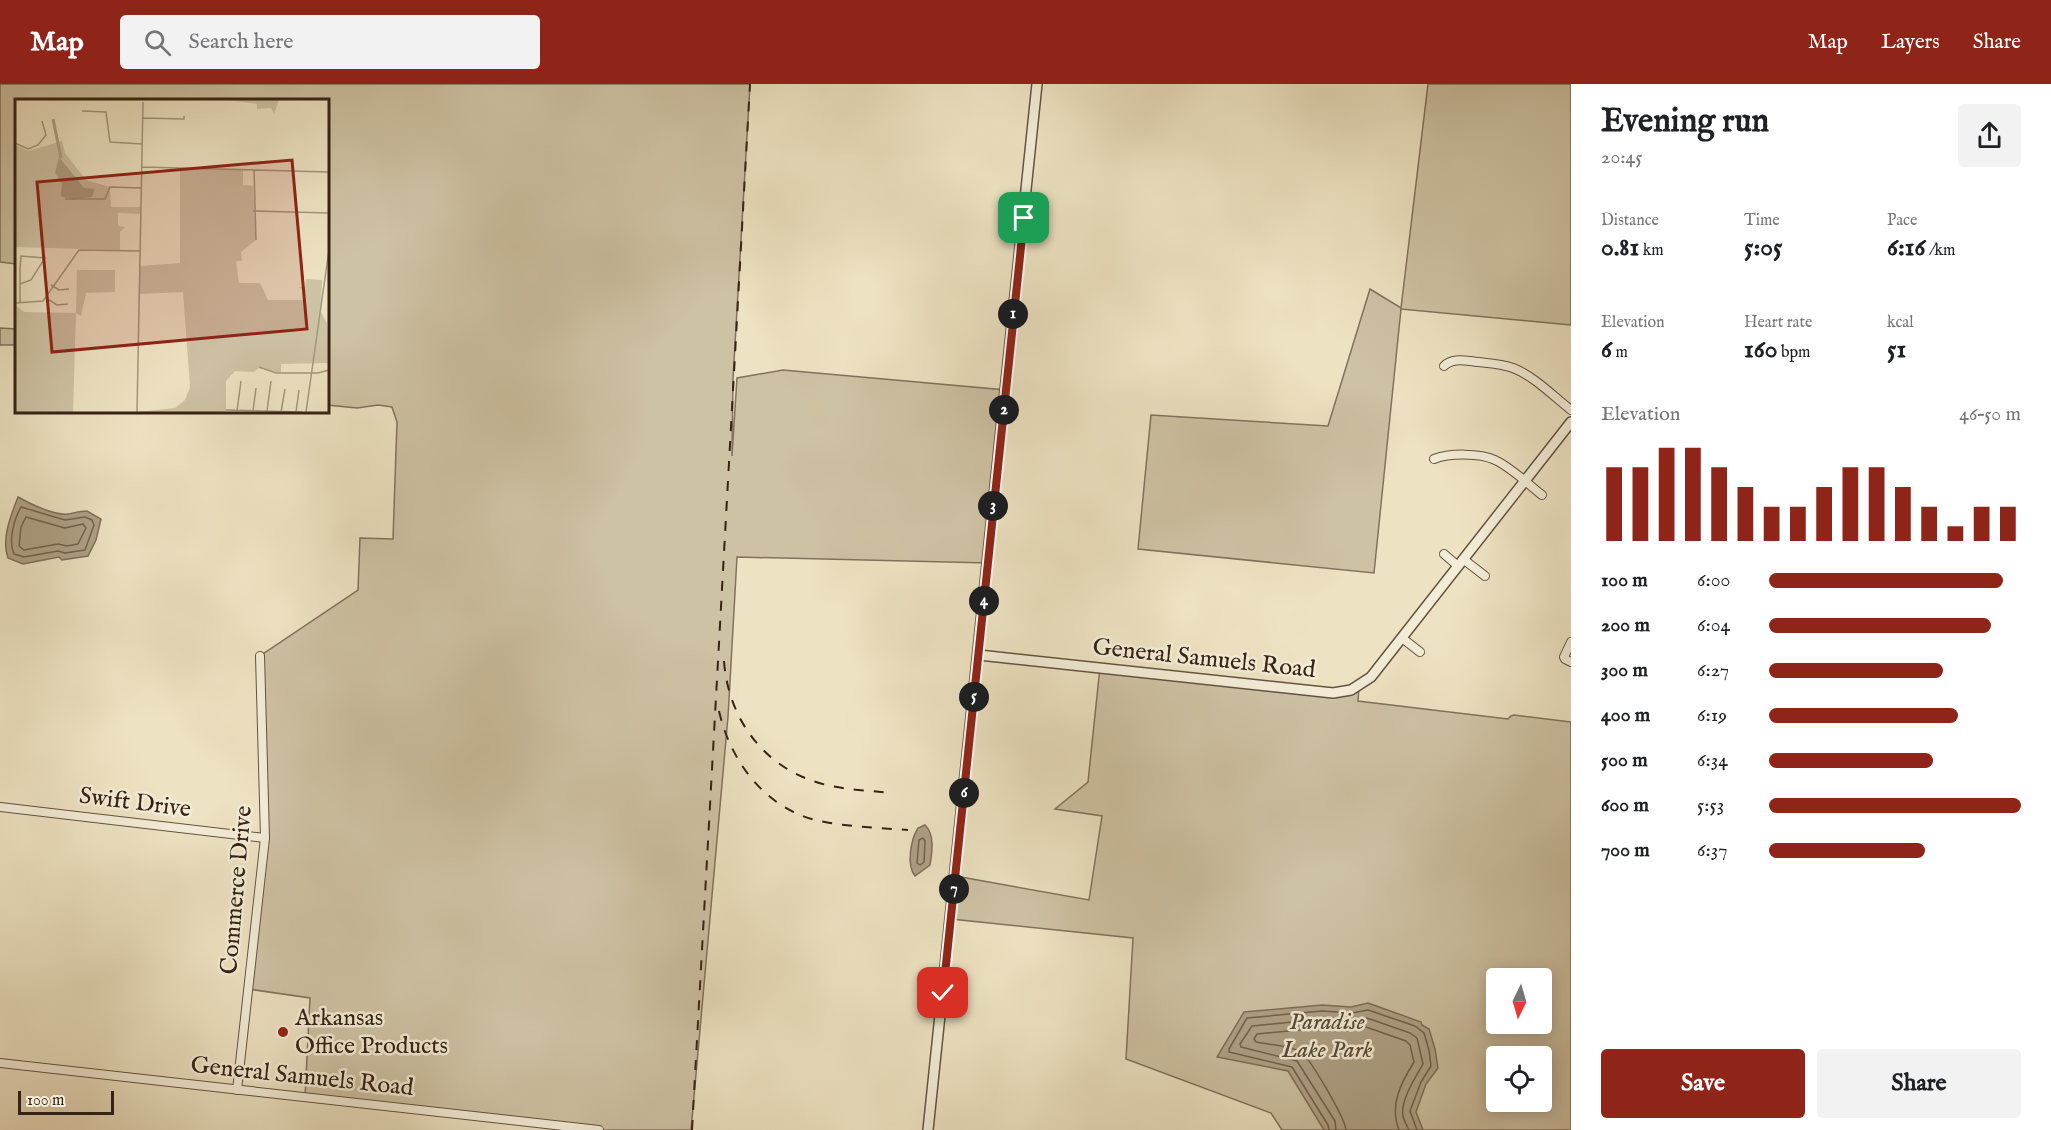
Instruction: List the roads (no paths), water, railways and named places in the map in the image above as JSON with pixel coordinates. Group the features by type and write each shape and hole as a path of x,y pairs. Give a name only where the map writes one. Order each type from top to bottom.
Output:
{"street":[{"path":"928,1130 1037,84"},
{"path":"1444,366 1448,362 1458,360 1514,368 1539,384 1571,410"},
{"name":"General Samuels Road","path":"979,655 1333,693 1351,690 1366,681 1402,638 1571,422"},
{"path":"1434,459 1454,454 1495,460 1542,495"},
{"path":"1444,554 1485,576"},
{"path":"1402,638 1420,652"},
{"path":"1571,642 1564,657 1571,662"},
{"name":"Commerce Drive","path":"237,1090 265,838 260,656"},
{"name":"Swift Drive","path":"0,807 265,838"},
{"name":"General Samuels Road","path":"0,1063 599,1130"}],"water":[{"path":"18,497 56,513 87,511 101,519 96,540 88,556 62,560 59,557 23,564 8,558 6,535"},
{"path":"925,825 932,838 930,865 915,876 910,859 913,839 918,828"},
{"path":"1368,1003 1421,1022 1429,1029 1438,1068 1426,1084 1416,1112 1423,1130 1324,1130 1288,1071 1217,1057 1244,1012 1322,1005 1351,1007"}],"railway":[{"path":"692,1130 750,84"},
{"path":"724,661 732,701 741,719 751,736 779,764 825,785 890,793"},
{"path":"719,711 725,731 743,767 770,797 786,808 805,817 825,822 908,830"}],"place":[{"name":"Arkansas Office Products","path":"283,1032"}],"park label":[{"name":"Paradise Lake Park","path":"1327,1036"}]}
